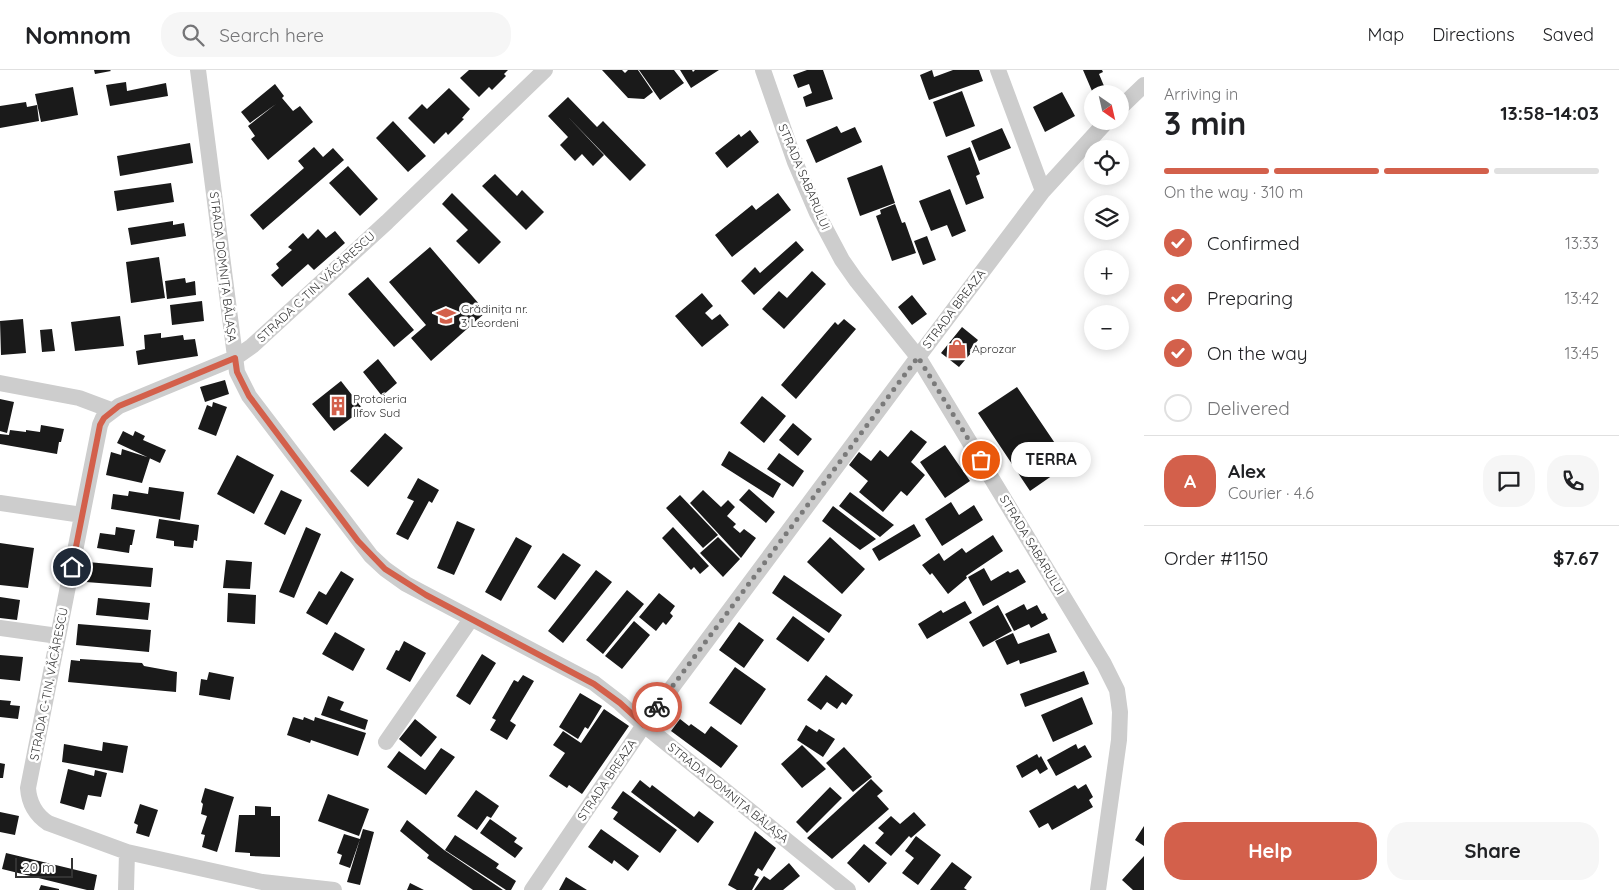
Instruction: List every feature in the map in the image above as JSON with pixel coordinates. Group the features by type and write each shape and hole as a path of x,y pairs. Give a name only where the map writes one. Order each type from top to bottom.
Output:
{"street":[{"name":"STRADA DOMNIȚA BĂLAȘA","path":"198,70 237,372 249,396 371,556 406,584 594,684 620,703 644,725 848,890"},
{"name":"STRADA C-TIN. VĂCĂRESCU","path":"334,890 262,882 127,852 48,823 36,812 29,797 28,788 100,425 112,410 235,358 252,346 293,310 545,70"},
{"name":"STRADA SABARULUI","path":"763,70 795,162 830,238 856,280 918,357 1104,664 1117,690 1120,712 1119,740 1098,890"},
{"path":"998,70 1043,191"},
{"path":"1129,99 1144,85"},
{"name":"STRADA BREAZA","path":"532,890 644,725 918,357 1043,191 1099,130"},
{"path":"0,382 79,398 112,410"},
{"path":"0,504 82,515"},
{"path":"386,742 471,619"},
{"path":"0,628 58,636"},
{"path":"126,890 127,852"}],"building":[{"path":"94,70 110,70 111,71 95,74"},
{"path":"469,70 508,70 504,74 506,76 492,90 489,87 479,97 460,78"},
{"path":"602,70 622,70 625,73 628,70 638,70 653,92 644,99 628,98"},
{"path":"639,70 674,70 684,83 660,100"},
{"path":"680,70 692,70 693,72 695,70 719,70 691,88"},
{"path":"807,70 823,70 833,99 806,107 803,97 812,93 809,84 798,88 793,75"},
{"path":"932,70 934,77 953,70 979,70 983,81 929,100 920,75"},
{"path":"1083,70 1102,70 1103,72 1099,74 1104,85 1089,85"},
{"path":"126,82 127,91 166,83 168,96 110,106 106,85"},
{"path":"275,84 284,96 282,98 293,111 300,106 313,122 268,160 251,139 255,136 248,126 276,104 250,123 241,112"},
{"path":"73,87 78,115 41,122 35,94"},
{"path":"449,88 470,109 462,118 464,119 448,135 446,132 434,144 408,118 422,104 427,109"},
{"path":"962,91 975,126 946,137 933,102"},
{"path":"1062,92 1075,116 1045,132 1033,107"},
{"path":"568,97 597,127 603,121 646,165 630,181 568,117 604,155 593,166 582,154 575,161 560,145 568,137 548,116"},
{"path":"26,102 27,107 37,105 39,121 0,128 0,106"},
{"path":"393,121 426,156 408,172 376,138"},
{"path":"837,126 841,133 855,127 862,142 816,163 806,140"},
{"path":"1002,128 1011,148 979,161 971,141"},
{"path":"750,130 759,142 727,168 715,153 739,134 741,137"},
{"path":"190,143 193,163 120,176 117,156"},
{"path":"314,147 323,157 333,148 344,160 263,230 250,215 304,168 298,161"},
{"path":"970,147 980,174 976,176 984,198 966,205 947,156"},
{"path":"882,165 895,203 860,216 847,178"},
{"path":"348,166 378,199 360,216 329,183"},
{"path":"495,174 517,196 522,190 544,212 526,230 482,186"},
{"path":"171,183 174,202 117,211 114,191"},
{"path":"950,189 966,231 952,237 947,225 931,231 919,201"},
{"path":"452,193 501,242 479,264 456,241 468,230 442,204"},
{"path":"778,193 791,210 732,257 715,235 752,205 756,210"},
{"path":"895,204 902,223 905,222 916,253 892,261 876,216 881,214 880,210"},
{"path":"173,221 173,225 184,223 186,236 131,245 128,228"},
{"path":"318,229 326,238 335,231 345,243 314,270 308,264 282,287 271,275 279,268 276,264 292,250 288,247 303,233 308,239"},
{"path":"927,236 936,260 923,265 914,241"},
{"path":"796,241 804,250 754,295 741,281 755,267 760,273"},
{"path":"430,247 486,312 431,361 411,338 426,325 389,282"},
{"path":"159,257 165,298 131,303 126,262"},
{"path":"812,271 826,284 784,329 762,309 779,291 787,298"},
{"path":"368,277 414,330 394,347 348,294"},
{"path":"185,278 186,283 195,281 196,295 167,299 165,281"},
{"path":"702,293 713,306 705,313 712,320 720,314 729,325 702,347 675,316"},
{"path":"912,295 927,314 912,325 898,307"},
{"path":"202,301 204,321 172,325 170,305"},
{"path":"120,316 124,346 75,351 71,322"},
{"path":"23,319 26,353 1,355 0,321"},
{"path":"844,319 856,329 796,399 781,385 835,322 838,325"},
{"path":"962,327 978,340 970,350 972,352 959,367 941,353"},
{"path":"52,329 55,351 42,352 40,330"},
{"path":"161,333 161,338 183,335 184,340 195,339 198,356 138,365 136,351 145,349 144,335"},
{"path":"378,359 397,383 382,396 363,372"},
{"path":"225,380 229,394 205,402 200,387"},
{"name":"Protoieria Ilfov Sud","path":"341,381 363,409 334,431 312,404"},
{"path":"1017,387 1069,464 1030,491 978,413"},
{"path":"762,396 786,416 764,443 740,423"},
{"path":"0,399 14,402 7,433 0,431"},
{"path":"213,402 227,407 216,436 198,429 207,405 212,407"},
{"path":"793,423 812,439 798,456 779,440"},
{"path":"41,425 64,429 57,454 0,444 0,434 9,435 10,430 40,432"},
{"path":"911,430 927,442 911,462 925,475 907,496 901,491 883,512 859,492 868,481 849,465 859,452 871,461 880,450 888,457"},
{"path":"123,431 133,436 135,431 145,436 143,440 166,450 160,463 117,443"},
{"path":"385,433 403,448 368,487 350,471"},
{"path":"945,445 970,481 945,498 920,462"},
{"path":"122,449 150,458 142,483 106,475 111,452 121,455"},
{"path":"729,451 781,484 773,498 721,465"},
{"path":"779,453 804,471 793,487 767,469"},
{"path":"237,455 274,475 254,514 217,494"},
{"path":"418,478 439,490 432,503 429,501 408,540 396,534 414,501 407,498"},
{"path":"149,487 184,492 180,520 111,509 113,494 128,496 129,491 148,494"},
{"path":"749,489 775,512 766,523 739,500"},
{"path":"281,490 302,500 285,535 264,524"},
{"path":"703,490 721,507 728,500 735,507 727,516 736,524 733,527 740,533 744,529 756,538 741,558 690,503"},
{"path":"850,492 894,525 880,537 839,506"},
{"path":"680,495 718,535 703,548 666,508"},
{"path":"951,502 959,515 974,505 983,520 942,546 925,519"},
{"path":"833,506 876,539 860,550 822,521"},
{"path":"159,519 199,525 197,541 194,540 193,548 174,546 174,541 156,538"},
{"path":"457,521 475,529 454,575 437,568"},
{"path":"914,524 921,536 879,561 872,549"},
{"path":"116,527 135,530 129,553 97,548 100,533 115,535"},
{"path":"306,527 321,534 294,598 279,592"},
{"path":"673,527 709,566 700,574 694,567 691,570 662,538"},
{"path":"993,535 1003,551 966,576 967,578 948,594 932,573 930,575 922,565 939,553 944,561 962,548 966,553"},
{"path":"516,537 532,546 501,601 485,592"},
{"path":"718,537 740,559 723,577 700,553"},
{"path":"830,537 865,569 842,594 807,562"},
{"path":"0,543 34,548 28,588 0,585"},
{"path":"563,553 581,565 555,600 537,587"},
{"path":"226,560 252,562 250,589 223,588"},
{"path":"88,562 153,568 151,587 86,582"},
{"path":"984,568 991,581 1008,571 1010,573 1018,569 1026,582 983,606 968,577"},
{"path":"596,570 612,582 563,643 548,631"},
{"path":"341,571 354,579 327,625 306,613 319,591 326,595"},
{"path":"784,575 842,615 829,633 772,593"},
{"path":"627,590 644,604 603,654 586,640"},
{"path":"228,593 256,595 255,624 227,622"},
{"path":"659,593 675,606 670,613 673,616 666,625 663,622 656,631 639,617"},
{"path":"0,597 20,600 17,620 0,618"},
{"path":"98,598 150,603 148,620 96,615"},
{"path":"965,601 972,613 927,639 918,624 941,610 943,613"},
{"path":"1024,604 1027,610 1037,605 1042,614 1045,613 1048,619 1031,628 1029,624 1014,631 1005,614"},
{"path":"998,605 1012,631 983,647 969,622"},
{"path":"793,616 825,639 808,662 776,639"},
{"path":"634,621 650,635 622,669 605,656"},
{"path":"739,622 764,640 744,668 719,650"},
{"path":"78,624 151,630 149,652 76,645"},
{"path":"335,632 365,649 353,671 322,654"},
{"path":"1013,633 1018,644 1049,633 1057,652 1020,664 1019,660 1007,665 995,641"},
{"path":"404,641 426,653 410,682 386,669 396,650 399,651"},
{"path":"482,654 496,663 470,705 456,696"},
{"path":"0,655 23,657 20,681 0,679"},
{"path":"80,659 142,663 144,666 177,672 176,692 68,682 71,660 80,661"},
{"path":"735,667 766,689 741,725 709,703"},
{"path":"1084,671 1089,684 1025,707 1020,694"},
{"path":"209,672 234,677 230,700 199,695 201,679 207,680"},
{"path":"523,675 534,681 510,721 516,725 507,740 490,730 496,720 492,718 514,680 518,682"},
{"path":"826,675 853,695 846,705 842,702 837,709 827,702 821,710 807,700"},
{"path":"580,693 602,706 588,729 585,727 578,739 559,727"},
{"path":"328,696 344,702 340,710 368,720 365,730 321,715"},
{"path":"1082,697 1093,724 1053,742 1041,715"},
{"path":"0,700 11,701 10,705 20,706 18,719 0,717"},
{"path":"604,709 629,726 582,794 569,785 567,788 549,776 565,753 553,745 563,731 581,743"},
{"path":"293,717 303,720 304,717 314,721 315,717 366,733 358,756 311,740 310,743 287,735"},
{"path":"415,719 437,737 421,757 399,739"},
{"path":"680,719 705,734 711,726 738,746 721,768 671,731"},
{"path":"806,725 817,732 819,729 835,739 823,757 797,740"},
{"path":"103,742 128,746 123,773 62,762 64,744 102,751"},
{"path":"1076,744 1078,749 1085,745 1092,757 1056,776 1047,760"},
{"path":"802,745 826,769 802,788 781,764"},
{"path":"844,747 872,777 853,792 826,763"},
{"path":"441,748 455,757 426,795 387,767 399,751 425,770"},
{"path":"1037,754 1039,758 1041,756 1048,769 1040,774 1037,769 1022,778 1016,766"},
{"path":"0,763 5,764 3,778 0,778"},
{"path":"68,769 94,776 95,770 107,773 101,797 88,795 84,810 60,803"},
{"path":"871,779 883,791 877,796 889,809 832,859 807,838"},
{"path":"640,780 650,788 652,785 694,817 699,811 714,822 698,843 631,792"},
{"path":"1086,784 1093,797 1089,800 1093,807 1052,830 1048,823 1039,828 1029,811 1075,785 1078,789"},
{"path":"830,787 842,798 807,833 796,822"},
{"path":"205,788 234,797 217,852 202,847 205,835 201,834 207,816 201,814 203,804 201,802"},
{"path":"476,790 499,806 491,818 487,816 477,830 457,816"},
{"path":"623,791 677,830 660,853 613,819 618,812 611,808"},
{"path":"328,794 369,809 359,836 318,821"},
{"path":"140,804 158,810 149,837 136,833 138,825 134,823"},
{"path":"255,806 271,807 271,816 280,816 280,857 250,856 250,853 235,852 239,815 255,815"},
{"path":"0,812 19,816 15,835 0,832"},
{"path":"914,812 926,825 911,838 909,836 891,856 875,843 884,833 878,828 891,816 900,824"},
{"path":"490,819 517,838 514,842 523,848 515,858 480,833"},
{"path":"407,820 444,850 503,890 473,890 427,858 429,855 400,831"},
{"path":"1144,826 1144,846 1135,840"},
{"path":"363,829 374,832 360,885 347,882"},
{"path":"601,829 639,856 628,871 614,860 612,864 588,847"},
{"path":"755,831 776,848 762,871 758,868 754,875 759,877 752,890 737,890 728,885"},
{"path":"344,834 360,839 350,868 339,864 342,855 337,853"},
{"path":"455,835 499,864 496,868 516,881 511,890 506,890 445,850"},
{"path":"916,836 941,855 918,885 902,873 914,858 905,851"},
{"path":"864,844 887,863 869,883 847,863"},
{"path":"6,853 97,875 94,890 87,890 2,869"},
{"path":"1144,856 1144,890 1133,890 1122,880"},
{"path":"952,862 972,877 964,888 967,890 930,890"},
{"path":"789,863 800,876 783,890 754,890 764,876 770,880"},
{"path":"566,877 587,890 559,890"},
{"path":"410,883 424,890 407,890"},
{"path":"41,885 59,889 59,890 39,890"}],"way so far":[{"path":"657,707 918,357 981,460"}],"place":[{"name":"Grădinița nr. 3 Leordeni","path":"446,316"},
{"name":"Aprozar","path":"957,349"},
{"name":"Protoieria Ilfov Sud","path":"338,406"},
{"name":"TERRA","path":"981,460"}],"route":[{"path":"72,567 100,425 104,418 119,406 235,358 237,372 249,396 358,541 385,569 406,584 604,690 644,725 657,707"}]}
